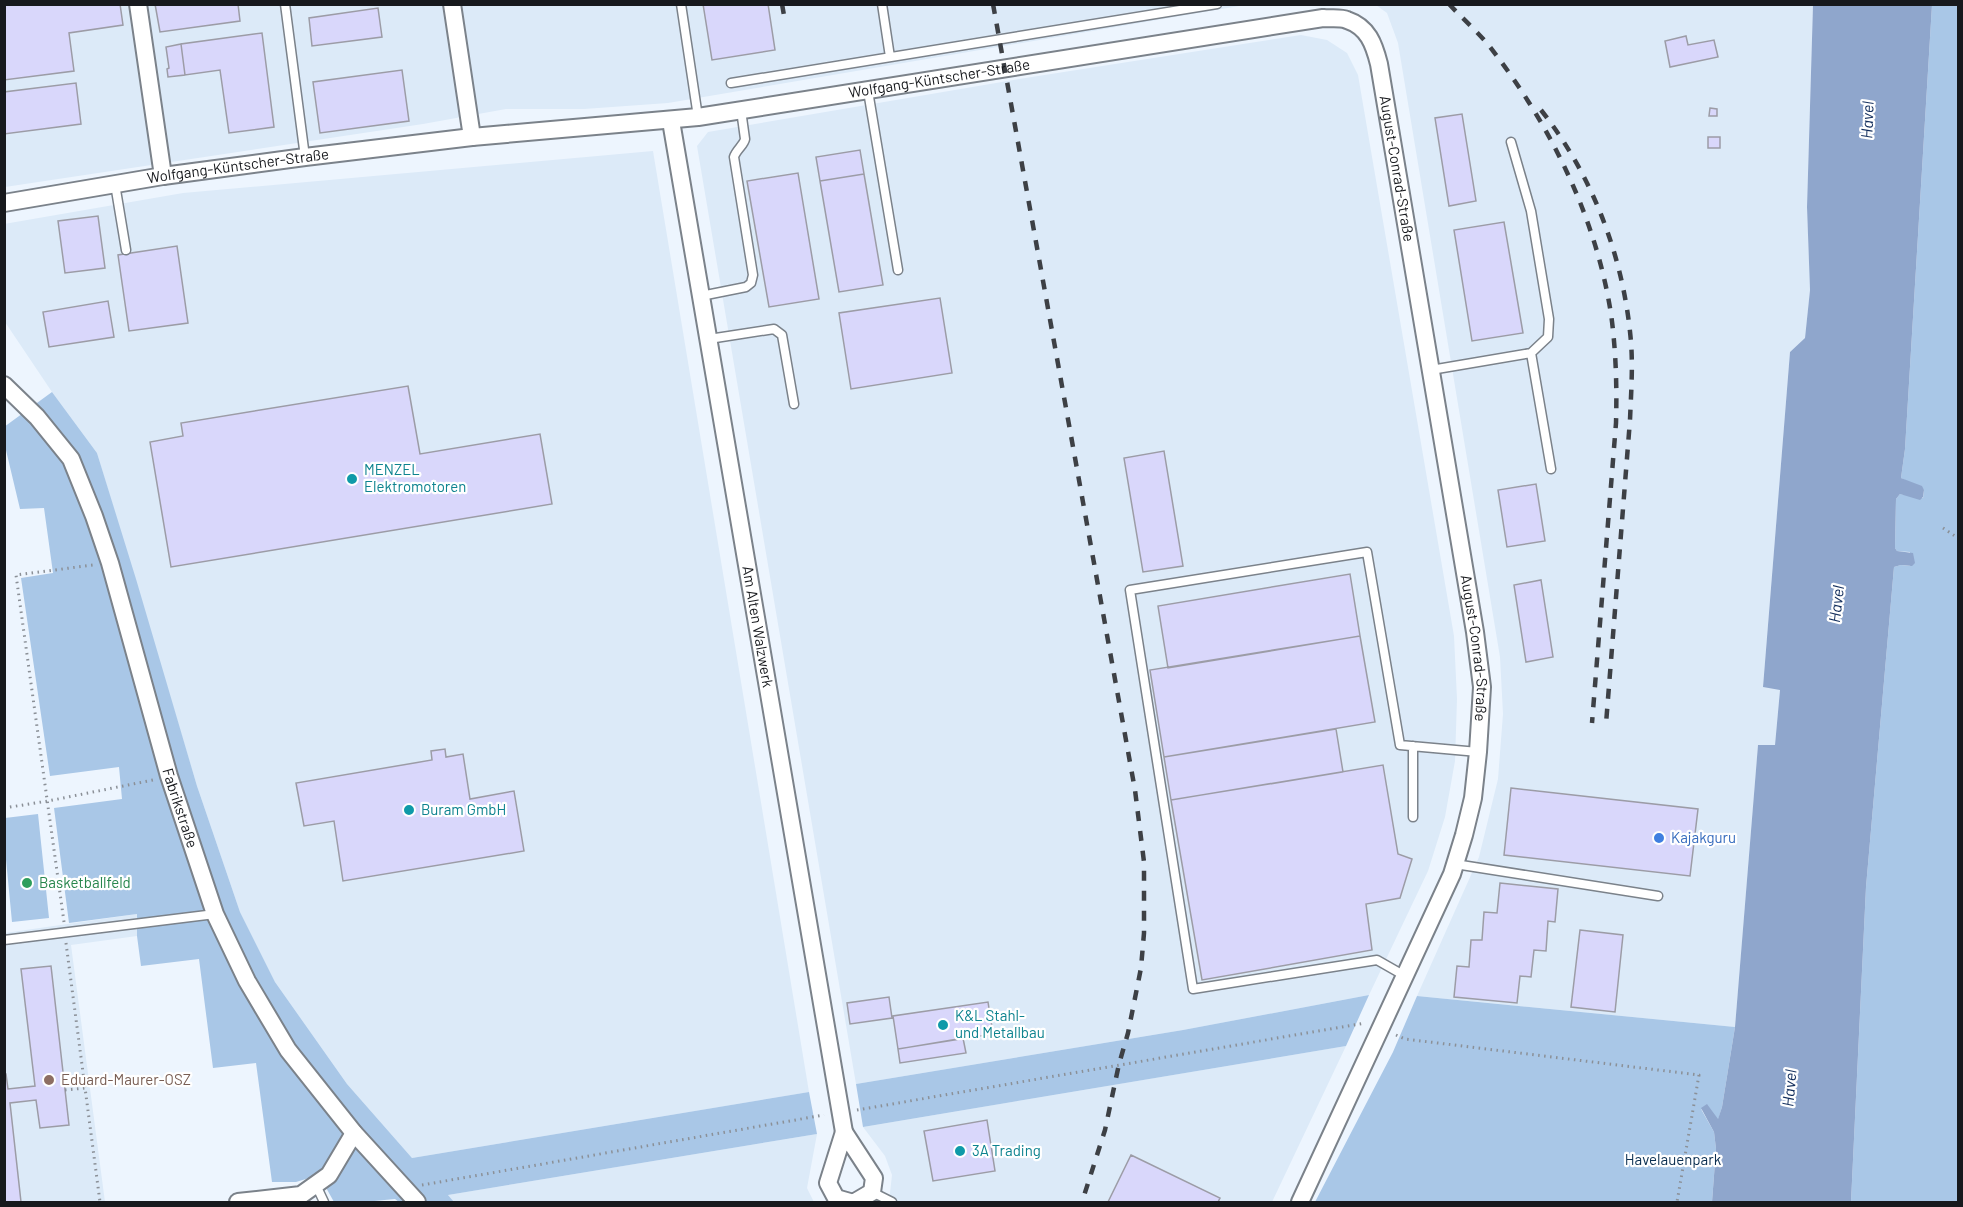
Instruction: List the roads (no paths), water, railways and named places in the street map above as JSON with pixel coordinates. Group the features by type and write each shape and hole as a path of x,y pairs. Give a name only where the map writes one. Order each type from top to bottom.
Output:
{"street":[{"path":"138,4 163,176"},
{"path":"452,4 472,137"},
{"name":"Wolfgang-Küntscher-Straße","path":"4,203 163,176 305,157 472,137 671,121 1323,18 1346,19 1364,30 1374,44 1379,64"},
{"name":"August-Conrad-Straße","path":"1300,1203 1455,864 1473,798 1478,752 1482,687 1479,665 1379,64"},
{"name":"Am Alten Walzwerk","path":"671,121 840,1113 844,1132 874,1178 872,1192"},
{"name":"Fabrikstraße","path":"4,385 37,417 70,459 94,516 110,563 169,776 215,914 247,981 288,1050 354,1132 417,1203"},
{"path":"238,1203 301,1195 329,1175 354,1132"},
{"name":"Am Alten Walzwerk","path":"844,1132 828,1183 836,1198 850,1203"},
{"path":"855,1203 872,1192"}],"lane":[{"path":"285,4 305,157"},
{"path":"681,4 698,117"},
{"path":"882,4 890,57"},
{"path":"730,83 1217,4"},
{"path":"868,91 898,270"},
{"path":"701,296 746,287 752,283 753,275 734,157 736,150 745,139 741,110"},
{"path":"1431,370 1531,353 1548,337 1549,319 1532,211 1511,142"},
{"path":"116,184 126,250"},
{"path":"709,339 774,329 782,335 794,404"},
{"path":"1531,353 1551,469"},
{"path":"1405,976 1377,960 1193,989 1130,590 1367,552 1400,746 1478,752"},
{"path":"1413,746 1413,817"},
{"path":"1455,864 1658,896"},
{"path":"4,940 215,914"},
{"path":"316,1185 324,1203"},
{"path":"872,1192 892,1203"}],"water":[{"name":"Havel","path":"1813,5 1932,5 1905,449 1901,478 1922,486 1924,490 1920,500 1900,494 1896,499 1895,548 1897,551 1913,553 1915,563 1912,566 1894,567 1866,887 1851,1202 1712,1202 1716,1149 1714,1132 1701,1108 1707,1104 1718,1119 1722,1107 1735,1027 1758,745 1775,745 1780,690 1763,687 1790,352 1805,338 1810,290 1807,207"}],"railway":[{"path":"782,4 785,21"},
{"path":"993,4 1135,790 1144,862 1144,933 1141,968 1105,1130 1082,1202"},
{"path":"1449,4 1490,47 1512,77 1551,140 1582,207 1604,278 1614,341 1616,423 1592,723"},
{"path":"1541,110 1560,135 1576,162 1603,219 1621,280 1631,342 1630,420 1606,724"}],"place":[{"name":"MENZEL Elektromotoren","path":"352,479"},
{"name":"Buram GmbH","path":"409,810"},
{"name":"Kajakguru","path":"1659,838"},
{"name":"Basketballfeld","path":"27,883"},
{"name":"K&L Stahl- und Metallbau","path":"943,1025"},
{"name":"Eduard-Maurer-OSZ","path":"49,1080"},
{"name":"3A Trading","path":"960,1151"}],"park label":[{"name":"Havelauenpark","path":"1673,1160"}]}
